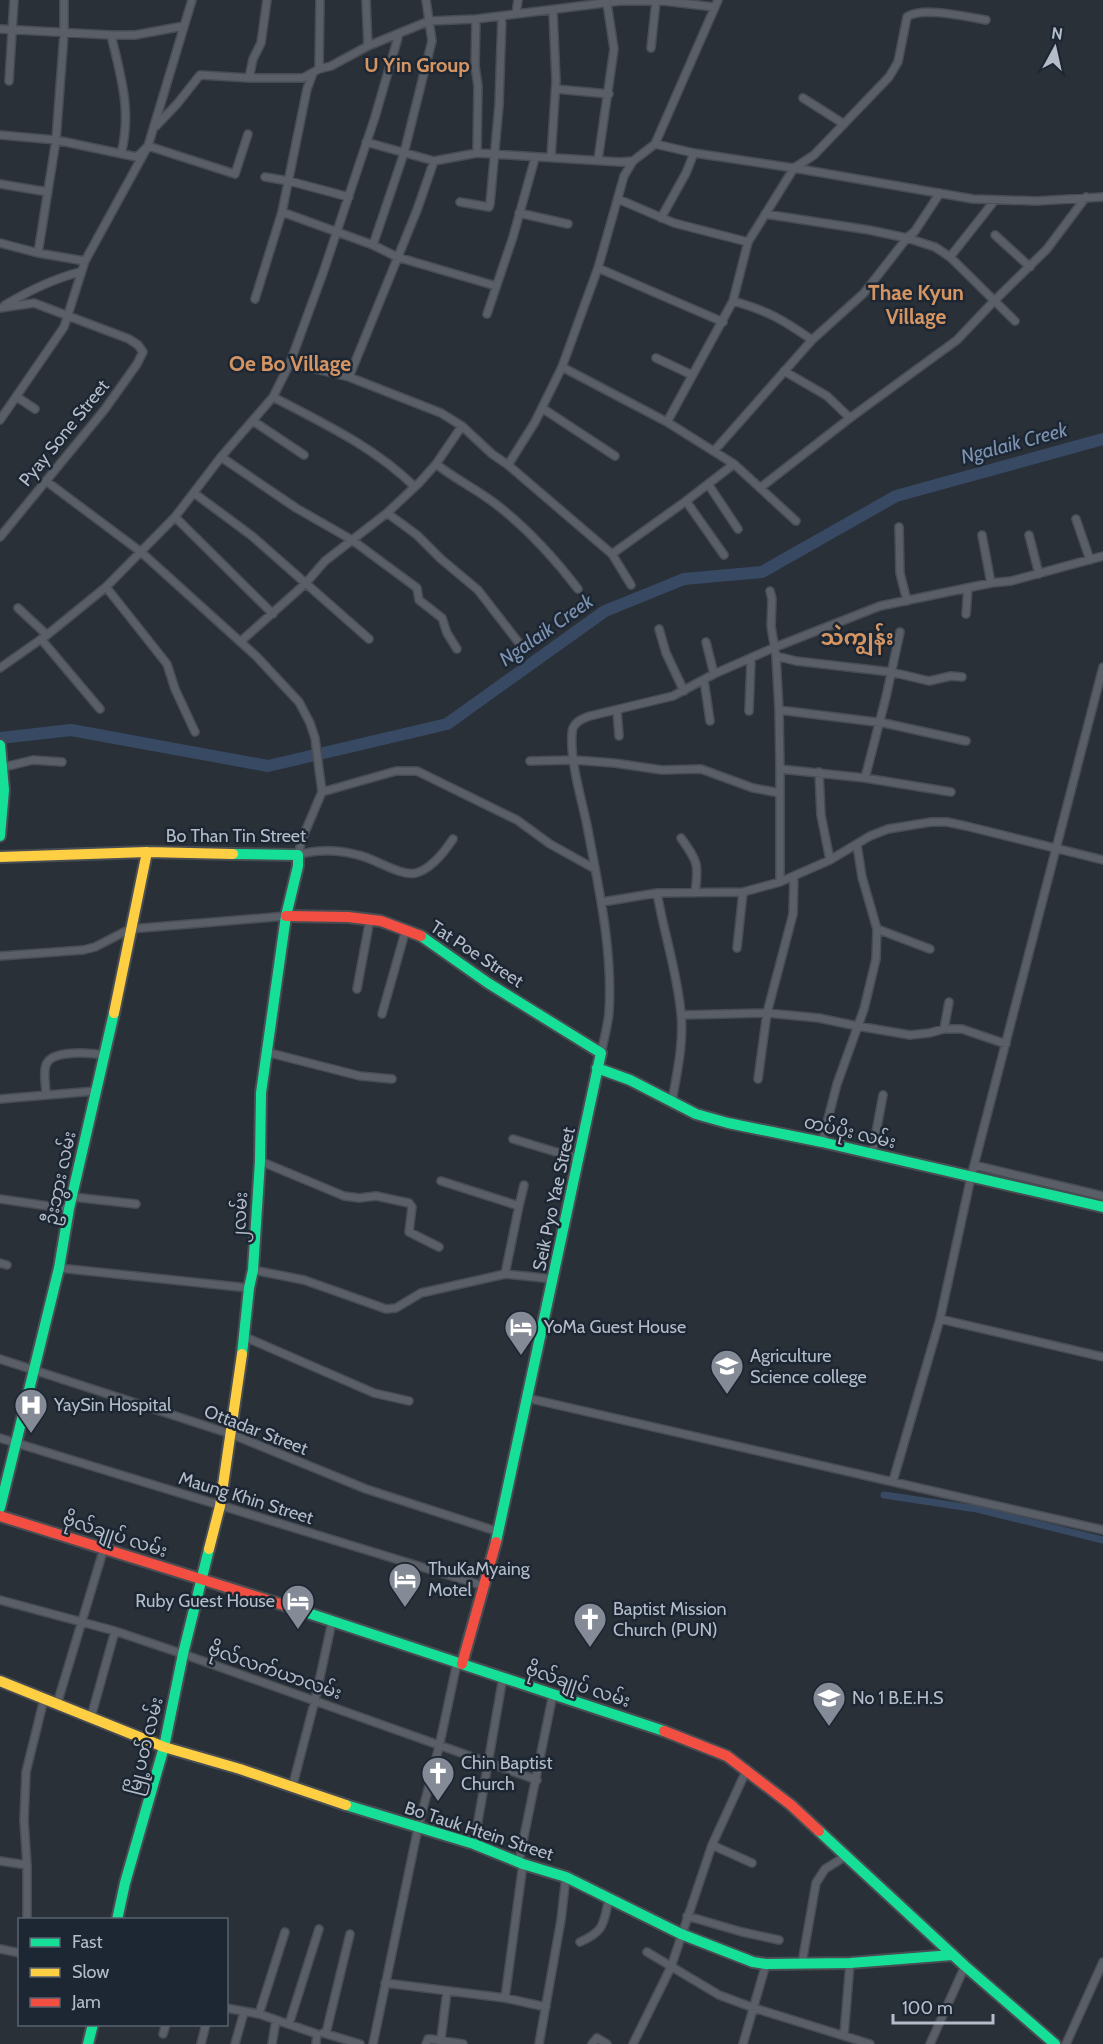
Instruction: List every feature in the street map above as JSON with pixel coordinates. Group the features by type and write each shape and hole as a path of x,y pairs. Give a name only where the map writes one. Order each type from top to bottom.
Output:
{"street":[{"path":"9,81 14,0"},
{"path":"38,253 56,140 64,34 64,0"},
{"path":"0,420 59,334 68,316 85,261 148,146 192,0"},
{"path":"249,78 253,59 261,43 267,0"},
{"path":"255,299 282,212 307,89 316,71 320,0"},
{"path":"366,0 368,46"},
{"path":"373,245 404,153 432,41 426,0"},
{"path":"516,14 518,0"},
{"path":"154,129 200,75 303,78 332,66 368,46 429,21 553,11 620,1 716,4 655,144 633,160 624,176 598,268 562,367 530,431 508,465"},
{"path":"651,48 660,1"},
{"path":"598,160 614,49 607,3"},
{"path":"550,157 556,89 553,11"},
{"path":"667,422 733,301 748,242 794,168 814,155 889,77 898,62 909,15 925,12 986,20"},
{"path":"460,202 489,207 491,199 499,105 502,16"},
{"path":"476,19 477,153"},
{"path":"0,28 64,34 135,35 184,26"},
{"path":"0,668 44,637 106,587 175,517 221,457 273,397 290,363 337,232 399,34"},
{"path":"111,35 123,84 126,108 126,134 121,154"},
{"path":"556,89 609,94"},
{"path":"803,98 844,124"},
{"path":"148,146 235,174 248,134"},
{"path":"0,135 56,140 137,157 148,146"},
{"path":"366,142 434,161 477,153 620,162 633,160"},
{"path":"655,144 693,153 995,200 1103,197"},
{"path":"661,218 686,173 693,153"},
{"path":"487,314 535,158"},
{"path":"349,377 417,210 434,161"},
{"path":"620,162 624,176"},
{"path":"265,177 349,197"},
{"path":"0,184 48,192"},
{"path":"714,451 812,340 864,293 915,231 940,193"},
{"path":"760,488 850,418 957,340 1047,249 1086,197"},
{"path":"618,199 691,228 748,242"},
{"path":"950,257 995,200"},
{"path":"282,212 373,245 398,257 496,286"},
{"path":"519,213 568,224"},
{"path":"765,214 869,230 935,247 950,257 1015,321"},
{"path":"995,235 1030,267"},
{"path":"0,243 38,253 85,261"},
{"path":"598,268 723,322"},
{"path":"2,307 52,280 80,272"},
{"path":"733,301 773,314 812,340"},
{"path":"2,307 34,303 68,316"},
{"name":"Pyay Sone Street","path":"0,537 105,409 143,352 129,339 68,316"},
{"path":"656,358 692,375"},
{"path":"290,363 349,377 441,413 462,426 492,454 612,554 631,585"},
{"path":"562,367 667,422 734,464 796,521"},
{"path":"784,371 827,396 850,418"},
{"path":"17,397 34,410"},
{"path":"273,397 357,441 395,468 415,487"},
{"path":"542,408 615,456"},
{"path":"253,421 304,455"},
{"path":"240,642 305,584 325,561 387,513 415,487 436,464 462,426"},
{"path":"221,457 296,507 352,540 417,588 419,600 442,618 447,633 457,649"},
{"path":"436,464 504,511 557,561 578,590"},
{"path":"612,554 734,464"},
{"path":"46,481 141,552 256,656 299,702 315,738 322,789 298,855"},
{"path":"708,484 738,529"},
{"path":"194,493 252,536 369,639"},
{"path":"686,501 724,555"},
{"path":"387,513 417,535 478,590 519,643"},
{"path":"175,517 273,614"},
{"path":"1076,519 1089,560"},
{"path":"899,527 900,573 907,601"},
{"path":"1029,534 1039,574"},
{"path":"982,535 991,583"},
{"path":"619,736 617,710 657,701 684,691 714,674 751,660 773,648 880,606 1011,581 1103,556"},
{"path":"106,587 167,664 175,689 195,732"},
{"path":"966,614 968,588"},
{"path":"770,591 779,710 780,882"},
{"path":"18,608 44,637 100,709"},
{"path":"660,629 666,653 684,691"},
{"path":"865,778 880,724 900,632"},
{"path":"705,642 714,674"},
{"path":"776,656 796,661 891,672 929,681 951,676 962,677"},
{"path":"748,711 751,660"},
{"path":"894,1481 940,1319 974,1165 1103,667"},
{"path":"704,680 710,721"},
{"name":"Seik Pyo Yae Street","path":"459,1663 499,1532 609,1012 608,959 602,902 574,760 572,734 576,723 581,719 617,710"},
{"path":"779,710 884,723 966,741"},
{"path":"0,745 4,766 0,836"},
{"path":"4,766 33,760 62,762"},
{"path":"530,760 614,763 662,770 701,769 753,788 780,793"},
{"path":"780,769 865,778 951,792"},
{"path":"322,789 396,771 417,771 517,820 550,844 595,869"},
{"path":"819,772 821,815 830,860"},
{"path":"602,902 657,893 743,892 794,876 888,829 931,822 947,822 966,826 1103,860"},
{"path":"681,838 698,866 695,893"},
{"name":"Bo Than Tin Street","path":"0,857 147,852 298,855 324,851 360,855 414,874 423,870 446,850 453,839"},
{"path":"822,1142 837,1084 864,1009 876,959 877,929 862,877 857,845"},
{"name":"ဦးဘွား လမ်း","path":"0,1508 58,1268 94,1091 105,1055 147,852"},
{"name":"၂လမ်း","path":"203,1580 220,1506 245,1336 249,1288 253,1270 260,1161 261,1093 286,916 298,866 298,855"},
{"path":"758,1079 766,1013 793,914 794,876"},
{"path":"737,948 743,892"},
{"path":"657,893 663,927 673,962 681,1015 679,1058 672,1101"},
{"path":"0,956 83,950 95,947 130,929 286,916"},
{"name":"Tat Poe Street","path":"286,916 348,916 381,921 406,929 423,937 488,983 601,1053"},
{"path":"357,989 370,919"},
{"path":"382,1014 406,929"},
{"path":"877,929 930,949"},
{"path":"944,1029 949,1002"},
{"path":"681,1015 766,1013 819,1018 910,1035 944,1029 962,1029 1006,1044"},
{"path":"267,1052 340,1071 392,1079"},
{"path":"46,1095 45,1066 49,1060 60,1055 74,1053 105,1055"},
{"name":"တပ်ပိုး လမ်း","path":"597,1068 630,1080 696,1114 728,1124 822,1142 1103,1208"},
{"path":"0,1100 94,1091"},
{"path":"872,1154 883,1095"},
{"path":"513,1138 579,1159"},
{"path":"260,1161 344,1196 359,1198 376,1196 409,1203 412,1207 409,1232 439,1247"},
{"path":"974,1165 1103,1196"},
{"path":"441,1181 519,1206"},
{"path":"505,1274 524,1185"},
{"path":"73,1197 136,1204"},
{"path":"0,1199 69,1209"},
{"path":"58,1268 249,1288"},
{"path":"253,1270 304,1280 386,1309 396,1308 421,1293 505,1274 554,1279"},
{"path":"940,1319 1103,1357"},
{"path":"245,1336 374,1393 409,1401"},
{"name":"Ottadar Street","path":"0,1359 231,1434 366,1489 499,1532"},
{"path":"527,1398 1103,1530"},
{"name":"Maung Khin Street","path":"0,1438 484,1586"},
{"name":"ဗိုလ်ချုပ် လမ်း","path":"0,1516 503,1677 679,1736 727,1755 791,1805 952,1955 1055,2044"},
{"path":"57,1704 104,1548"},
{"name":"မြို့ပတ် လမ်း","path":"117,1918 164,1747 183,1654 203,1580"},
{"name":"ဗိုလ်လက်ယာလမ်း","path":"0,1600 116,1631 537,1780"},
{"path":"292,1788 332,1622"},
{"path":"91,1717 116,1631"},
{"path":"373,2044 418,1828 459,1663"},
{"path":"474,1844 503,1677"},
{"path":"0,1681 0,1686"},
{"name":"Bo Tauk Htein Street","path":"0,1681 164,1747 474,1844 521,1863 566,1877 681,1934 753,1962 766,1964 850,1963 952,1955"},
{"path":"505,1998 521,1863 553,1694"},
{"path":"27,1918 24,1820 26,1772 44,1699"},
{"path":"633,2044 671,1966 712,1845 747,1769"},
{"path":"712,1845 752,1863"},
{"path":"802,1963 816,1883 825,1869 846,1856"},
{"path":"0,1861 27,1865"},
{"path":"539,2044 566,1877"},
{"path":"580,1942 596,1935 602,1926 609,1899"},
{"path":"687,1916 779,1940"},
{"path":"289,2024 319,1929"},
{"path":"259,2014 285,1932"},
{"path":"316,2044 322,2033 350,1934"},
{"path":"0,1949 18,1953"},
{"path":"647,1952 719,1995 870,2044"},
{"path":"1066,2044 1103,1962"},
{"path":"844,2035 850,1963"},
{"path":"743,2044 766,1964"},
{"path":"930,2044 965,1966"},
{"path":"385,1983 505,1998 546,2007"},
{"path":"441,2039 447,1991"},
{"path":"228,2008 259,2014 360,2044"},
{"path":"235,2044 244,2012"},
{"path":"273,2044 276,2019"},
{"path":"88,2044 93,2026"},
{"path":"163,2034 165,2026"},
{"path":"201,2044 206,2026"},
{"path":"592,2044 597,2038 607,2044"},
{"path":"426,2044 428,2039 464,2044"}],"waterway":[{"name":"Ngalaik Creek","path":"0,738 71,730 268,766 447,724 605,611 684,579 762,572 896,496 1103,439"},
{"path":"884,1495 977,1509 1103,1540"}],"traffic: fast":[{"path":"0,745 4,790 0,836"},
{"path":"233,854 298,855 298,866 286,916 261,1093 260,1161 253,1270 242,1354"},
{"path":"421,936 488,983 601,1053 496,1542"},
{"path":"0,1508 59,1268 69,1209 114,1013"},
{"path":"597,1068 630,1080 696,1114 728,1123 822,1142 1103,1207"},
{"path":"117,1918 125,1883 164,1747 183,1654 209,1549"},
{"path":"293,1608 664,1731"},
{"path":"346,1805 474,1844 523,1864 566,1877 681,1934 753,1962 766,1964 850,1963 952,1955"},
{"path":"819,1831 965,1966 1055,2044"},
{"path":"88,2044 92,2026"}],"traffic: slow":[{"path":"0,857 147,852 233,854"},
{"path":"114,1013 147,852"},
{"path":"209,1549 220,1506 242,1354"},
{"path":"0,1681 164,1747 240,1769 346,1805"}],"traffic: jam":[{"path":"286,916 348,917 381,921 421,936"},
{"path":"0,1516 293,1608"},
{"path":"462,1664 496,1542"},
{"path":"664,1731 727,1756 791,1805 819,1831"}],"place":[{"name":"YoMa Guest House","path":"521,1356"},
{"name":"Agriculture Science college","path":"727,1395"},
{"name":"YaySin Hospital","path":"31,1434"},
{"name":"ThuKaMyaing Motel","path":"405,1608"},
{"name":"Ruby Guest House","path":"298,1630"},
{"name":"Baptist Mission Church (PUN)","path":"590,1648"},
{"name":"No 1 B.E.H.S","path":"829,1727"},
{"name":"Chin Baptist Church","path":"438,1802"}],"district":[{"name":"U Yin Group","path":"417,65"},
{"name":"Thae Kyun Village","path":"916,304"},
{"name":"Oe Bo Village","path":"290,363"},
{"name":"သဲကျွန်း","path":"857,637"}]}
